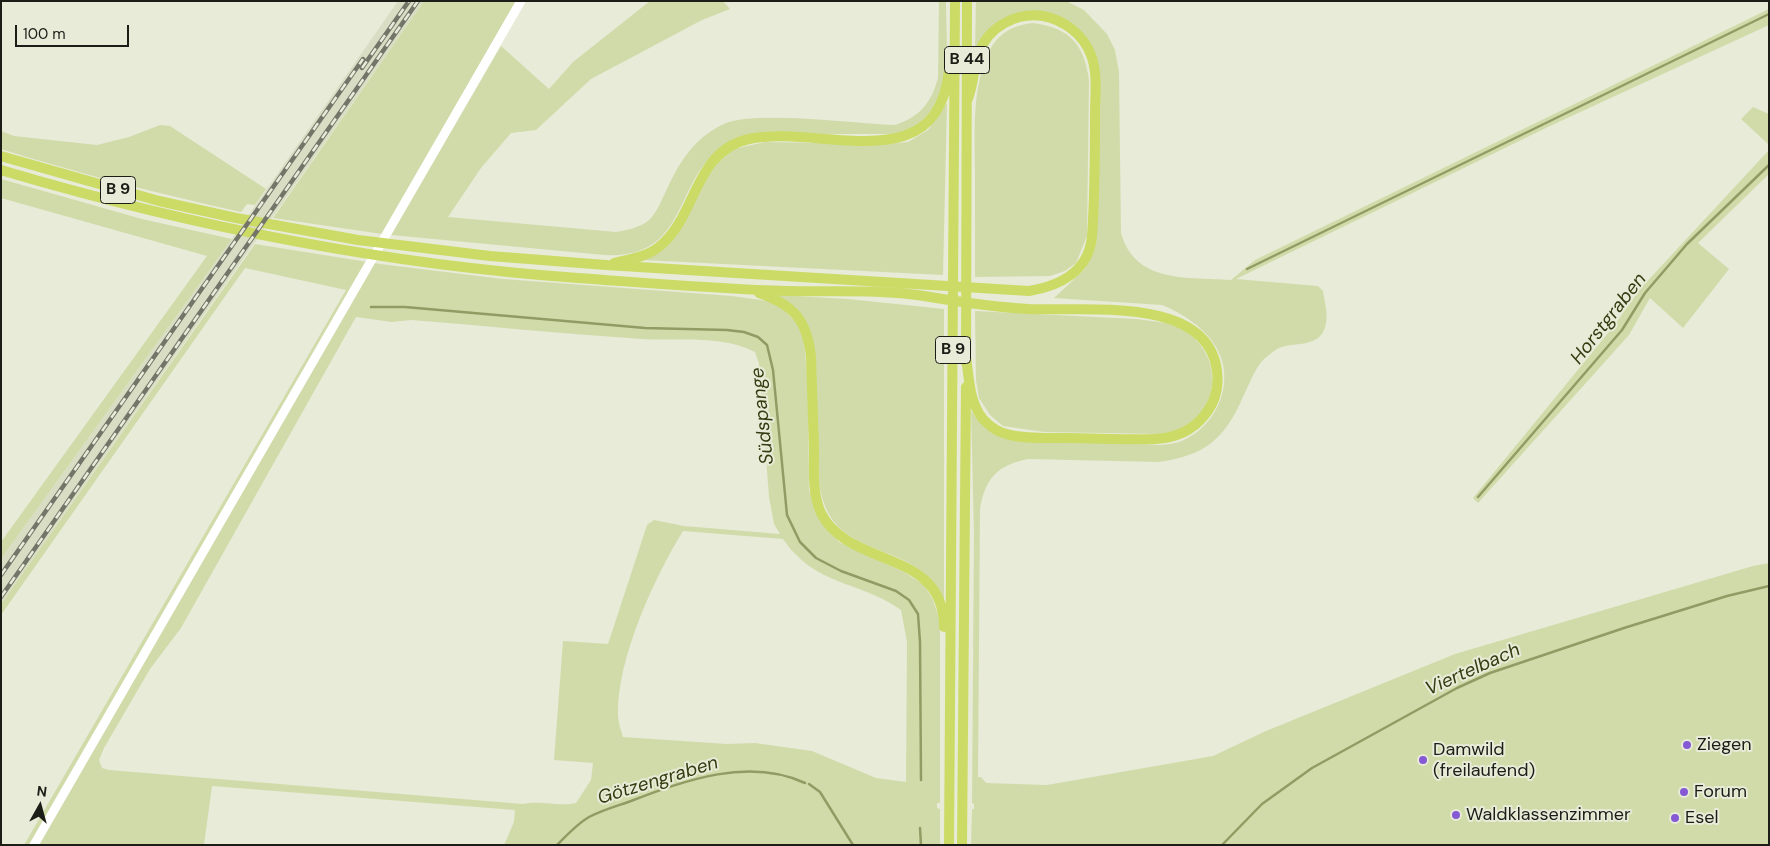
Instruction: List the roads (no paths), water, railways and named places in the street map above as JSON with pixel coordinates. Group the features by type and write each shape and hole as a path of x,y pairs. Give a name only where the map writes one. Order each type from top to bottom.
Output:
{"highway":[{"name":"B 44","path":"955,1 955,47"},
{"name":"B 44","path":"967,1 967,101"},
{"name":"B 9","path":"1,156 105,187 236,218 358,240 490,256 606,265 939,286 980,288 1028,291 1048,287 1070,277 1083,263 1091,248 1095,118 1094,73 1091,55 1082,38 1059,21 1034,16 1010,21 997,29 984,42 976,64 972,89 967,101 966,357 962,845"},
{"path":"606,265 644,256 661,246 680,221 709,165 733,145 758,138 890,139 916,132 931,120 942,104 955,47"},
{"name":"B 9","path":"949,845 955,47"},
{"name":"B 9","path":"1,170 119,204 260,236 351,252 547,275 746,288"},
{"path":"746,288 784,304 797,316 806,330 811,358 815,489 822,513 835,532 847,541 906,566 929,583 941,604 944,635 950,653"},
{"path":"746,288 887,293 980,306 1057,310 1111,310 1156,315 1169,318 1201,337 1213,354 1217,374 1215,395 1209,410 1196,425 1177,436 1162,439 1049,438 1009,435 992,427 979,414 972,396 966,357"}],"main road":[{"path":"34,845 521,1"}],"waterway":[{"path":"1247,269 1769,14"},
{"name":"Horstgraben","path":"1478,497 1622,330 1645,293 1687,244 1769,165"},
{"name":"Südspange","path":"371,307 405,307 645,328 727,330 744,332 758,337 767,345 773,370 787,515 800,542 816,558 841,571 896,591 909,600 918,614 921,780"},
{"name":"Viertelbach","path":"1222,845 1262,804 1312,768 1457,688 1490,673 1624,628 1727,596 1769,586"},
{"name":"Götzengraben","path":"557,845 589,817 604,810 695,779 718,774 762,772 784,775 805,783"},
{"name":"Götzengraben","path":"809,784 820,792 853,845"},
{"name":"Südspange","path":"920,828 921,845"}],"railway":[{"path":"362,68 409,1"},
{"path":"1,597 418,1"},
{"path":"1,575 363,59"}],"place":[{"name":"Ziegen","path":"1687,745"},
{"name":"Damwild (freilaufend)","path":"1423,760"},
{"name":"Forum","path":"1684,792"},
{"name":"Waldklassenzimmer","path":"1456,815"},
{"name":"Esel","path":"1675,818"}]}
